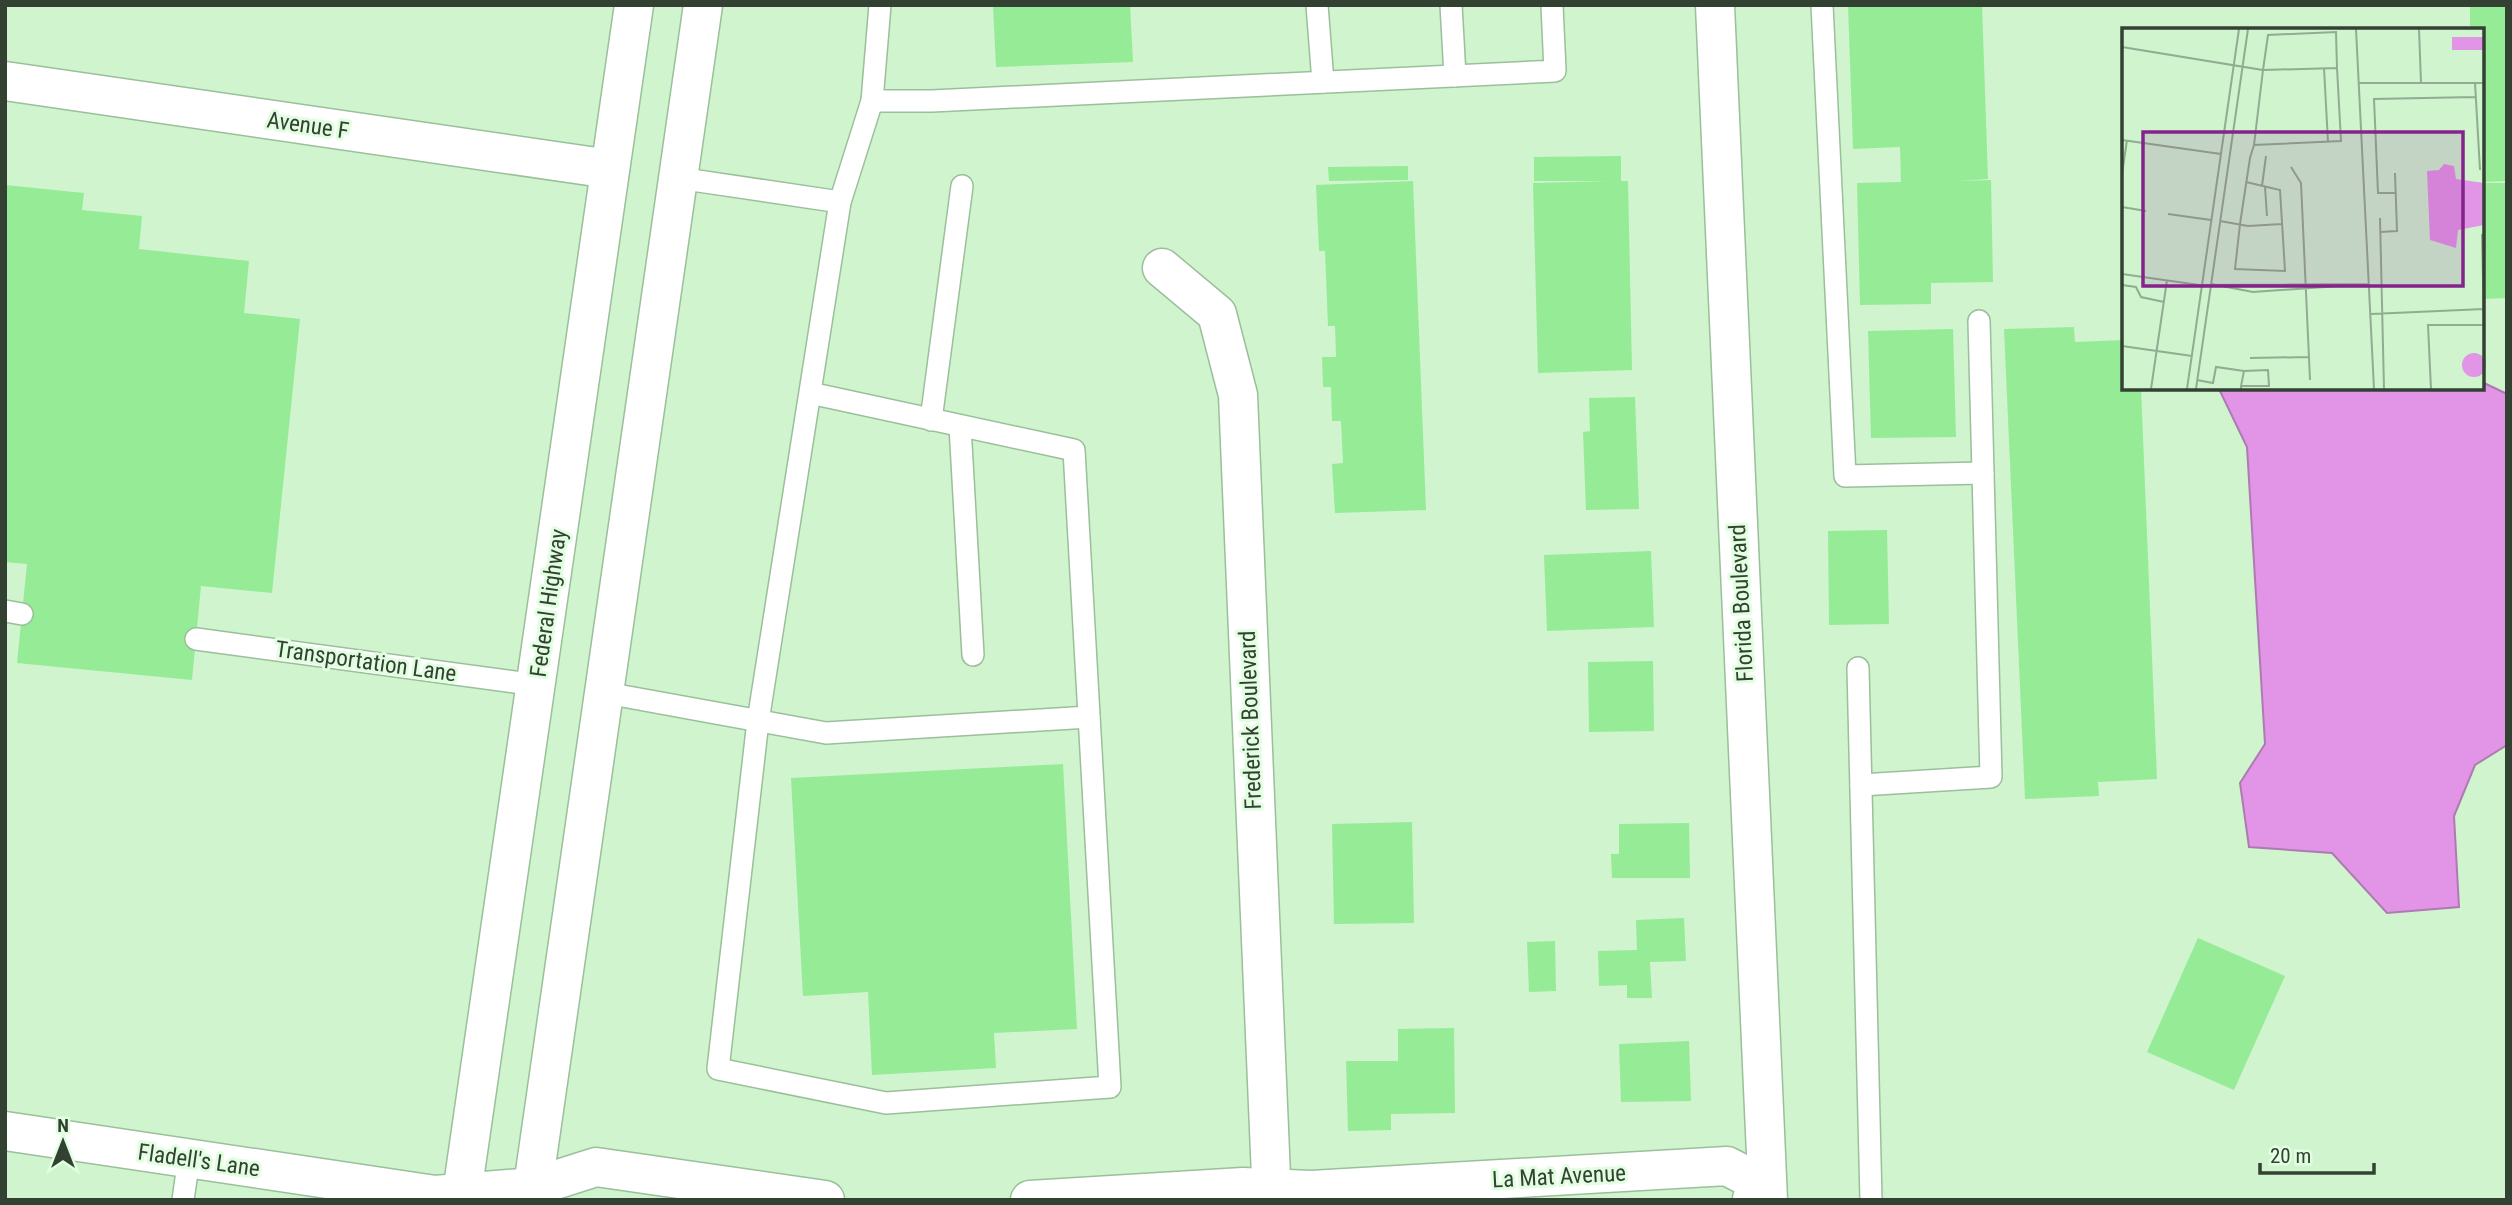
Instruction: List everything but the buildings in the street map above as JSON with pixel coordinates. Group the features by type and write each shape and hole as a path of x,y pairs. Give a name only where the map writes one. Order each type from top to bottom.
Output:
{"street":[{"name":"Federal Highway","path":"462,1196 634,5"},
{"path":"540,1196 606,693 703,5"},
{"name":"Florida Boulevard","path":"1714,5 1762,1196"},
{"name":"Avenue F","path":"5,81 610,169"},
{"name":"Frederick Boulevard","path":"1162,268 1217,314 1238,395 1272,1194"},
{"name":"Fladell's Lane","path":"5,1131 435,1195 462,1196"},
{"name":"La Mat Avenue","path":"1030,1200 1272,1194 1727,1166 1762,1196"},
{"path":"462,1196 540,1196 596,1167 825,1200"}],"lane":[{"path":"810,393 1074,450 1110,1087 886,1103 718,1069 758,721 840,202 872,101 880,5"},
{"path":"1317,5 1323,82"},
{"path":"1451,5 1455,76"},
{"path":"872,101 932,101 1555,71 1552,5"},
{"path":"1822,5 1845,476 1983,473"},
{"path":"678,178 840,202"},
{"path":"931,419 962,186"},
{"path":"1861,785 1991,777 1979,321"},
{"path":"960,426 973,654"},
{"name":"Transportation Lane","path":"196,639 537,685"},
{"path":"1857,668 1871,1200"},
{"path":"606,693 826,733 1089,718"},
{"path":"183,1200 189,1158"}],"shaded area":[{"path":"2484,383 2507,394 2507,745 2475,765 2454,816 2459,907 2387,913 2332,853 2249,847 2240,783 2265,744 2247,447 2219,390 2484,390"}]}
